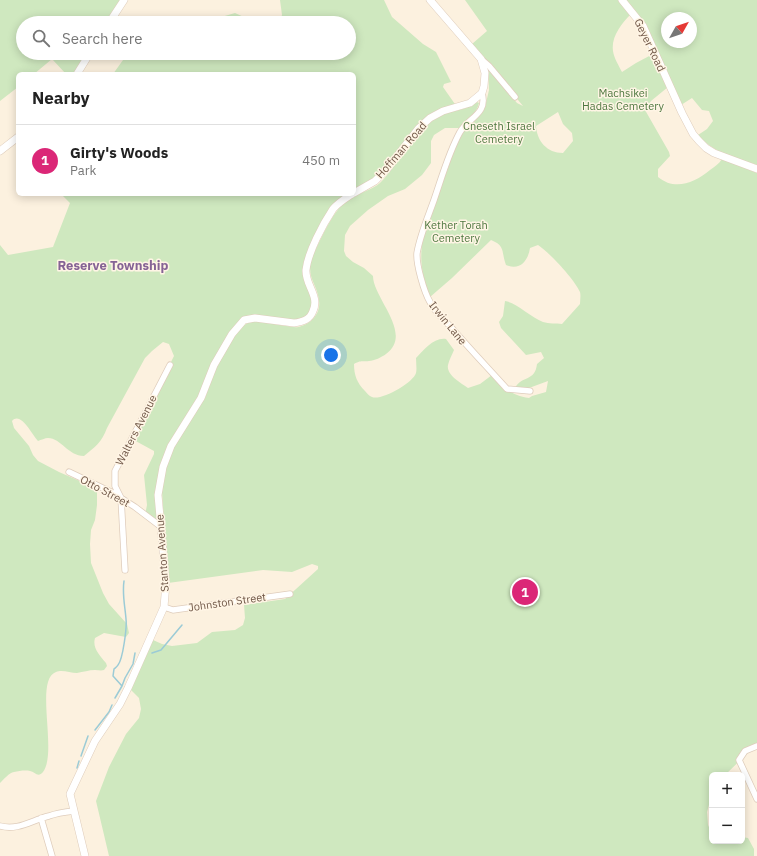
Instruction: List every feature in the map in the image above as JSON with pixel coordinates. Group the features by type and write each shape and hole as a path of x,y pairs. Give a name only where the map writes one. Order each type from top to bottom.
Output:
{"street":[{"path":"114,16 124,0"},
{"path":"430,0 515,97"},
{"name":"Geyer Road","path":"622,0 643,26 682,113 696,137 706,148 714,153 757,169"},
{"path":"481,59 486,79 482,93"},
{"path":"78,72 86,60"},
{"name":"Hoffman Road","path":"356,192 375,181 387,169 419,128 430,118 443,111 470,103 482,93"},
{"name":"Irwin Lane","path":"482,93 484,98 480,112 463,128 446,161 442,179 421,236 417,253 418,265 430,303 475,354 507,389 530,391"},
{"path":"0,151 16,139"},
{"name":"Hoffman Road","path":"244,320 255,318 294,323 305,321 310,317 316,305 306,272 310,254 324,224 334,208 350,196"},
{"name":"Stanton Avenue","path":"85,856 70,798 72,789 95,741 120,704 164,607 166,584 158,495 166,456 201,398 220,354 238,326 244,320"},
{"name":"Walters Avenue","path":"125,570 121,498 115,486 115,471 170,365"},
{"name":"Otto Street","path":"69,472 113,493 160,526"},
{"name":"Johnston Street","path":"164,607 173,610 290,594"},
{"path":"757,746 745,751 739,760 757,799"},
{"path":"0,826 6,828 18,827 41,818 74,811"},
{"path":"41,818 52,856"}],"green space":[{"path":"0,0 121,0 111,16 16,16 16,60 51,60 36,72 16,72 16,89 0,101"},
{"path":"280,0 384,0 392,17 423,44 436,52 451,82 444,84 443,87 457,107 430,118 387,169 356,192 356,72 114,72 123,60 356,60 356,16 282,15"},
{"path":"465,0 618,0 631,14 620,26 615,36 613,46 614,54 622,72 653,54 668,87 651,101 645,110 670,156 658,169 658,177 671,184 684,184 698,179 722,159 757,173 757,744 728,772 709,772 709,805 707,812 709,844 745,844 745,838 748,838 754,849 754,856 109,856 96,801 109,767 126,734 139,718 141,709 139,698 131,690 153,640 172,646 197,643 212,632 235,630 243,625 245,618 244,605 285,599 318,569 318,566 312,564 292,572 263,570 168,583 162,492 167,463 174,446 205,398 217,365 239,329 252,321 297,327 303,326 311,321 317,314 319,301 310,272 311,259 332,218 344,203 350,198 373,188 380,183 394,167 412,140 435,118 440,115 467,108 477,102 479,103 476,110 459,128 445,128 434,135 431,141 431,163 422,175 405,189 388,196 368,210 350,226 345,235 344,251 346,256 373,276 379,295 394,326 396,336 393,346 386,354 378,359 354,364 355,375 360,385 371,397 376,398 389,394 409,382 414,377 416,373 416,358 426,348 437,340 446,339 454,350 448,365 449,372 468,388 480,384 492,375 508,390 523,397 529,398 546,392 548,381 529,388 515,388 521,381 534,374 537,364 544,358 541,352 526,355 501,328 499,322 503,316 505,301 513,304 543,322 562,324 580,304 580,292 555,260 538,245 530,248 525,261 522,264 511,267 506,265 501,247 496,242 491,240 430,297 422,268 421,254 423,238 458,140 464,130 485,107 489,90 488,68 517,103 523,106 472,44 487,31","holes":["558,112 563,124 572,133 573,141 563,153 552,151 544,145 538,137 536,126"]},
{"path":"625,0 757,0 757,165 718,151 711,147 698,135 707,129 713,121 709,111 702,110 692,98 681,105"},
{"path":"235,13 242,16 225,16"},
{"path":"53,60 82,60 74,72 64,72"},
{"path":"63,196 349,196 334,208 307,267 315,299 305,321 255,318 238,326 163,467 160,526 145,515 147,505 144,475 154,451 132,439 174,356 169,344 163,342 145,358 103,437 95,447 84,456 73,453 53,439 47,438 38,441 23,421 15,419 12,421 14,428 29,446 33,455 38,461 91,486 97,492 95,520 91,530 91,563 103,593 109,604 127,624 129,633 126,637 104,633 95,638 94,642 99,655 107,666 104,670 90,670 77,673 58,671 50,678 47,688 46,702 48,749 47,762 43,772 38,775 28,771 14,772 8,775 0,783 0,245 8,255 53,247 70,203"}],"waterway":[{"path":"122,686 113,676 114,669 118,666 122,656 125,635 126,623 123,595 124,581"},
{"path":"152,653 161,650 182,625"},
{"path":"115,698 133,664 135,653"},
{"path":"95,730 109,712 112,705"},
{"path":"81,756 88,736"},
{"path":"77,768 79,761"}],"place":[{"name":"Girty's Woods","path":"525,592"}],"district":[{"name":"Reserve Township","path":"113,265"}],"park label":[{"name":"Machsikei Hadas Cemetery","path":"623,99"},
{"name":"Cneseth Israel Cemetery","path":"499,132"},
{"name":"Kether Torah Cemetery","path":"456,231"}]}
